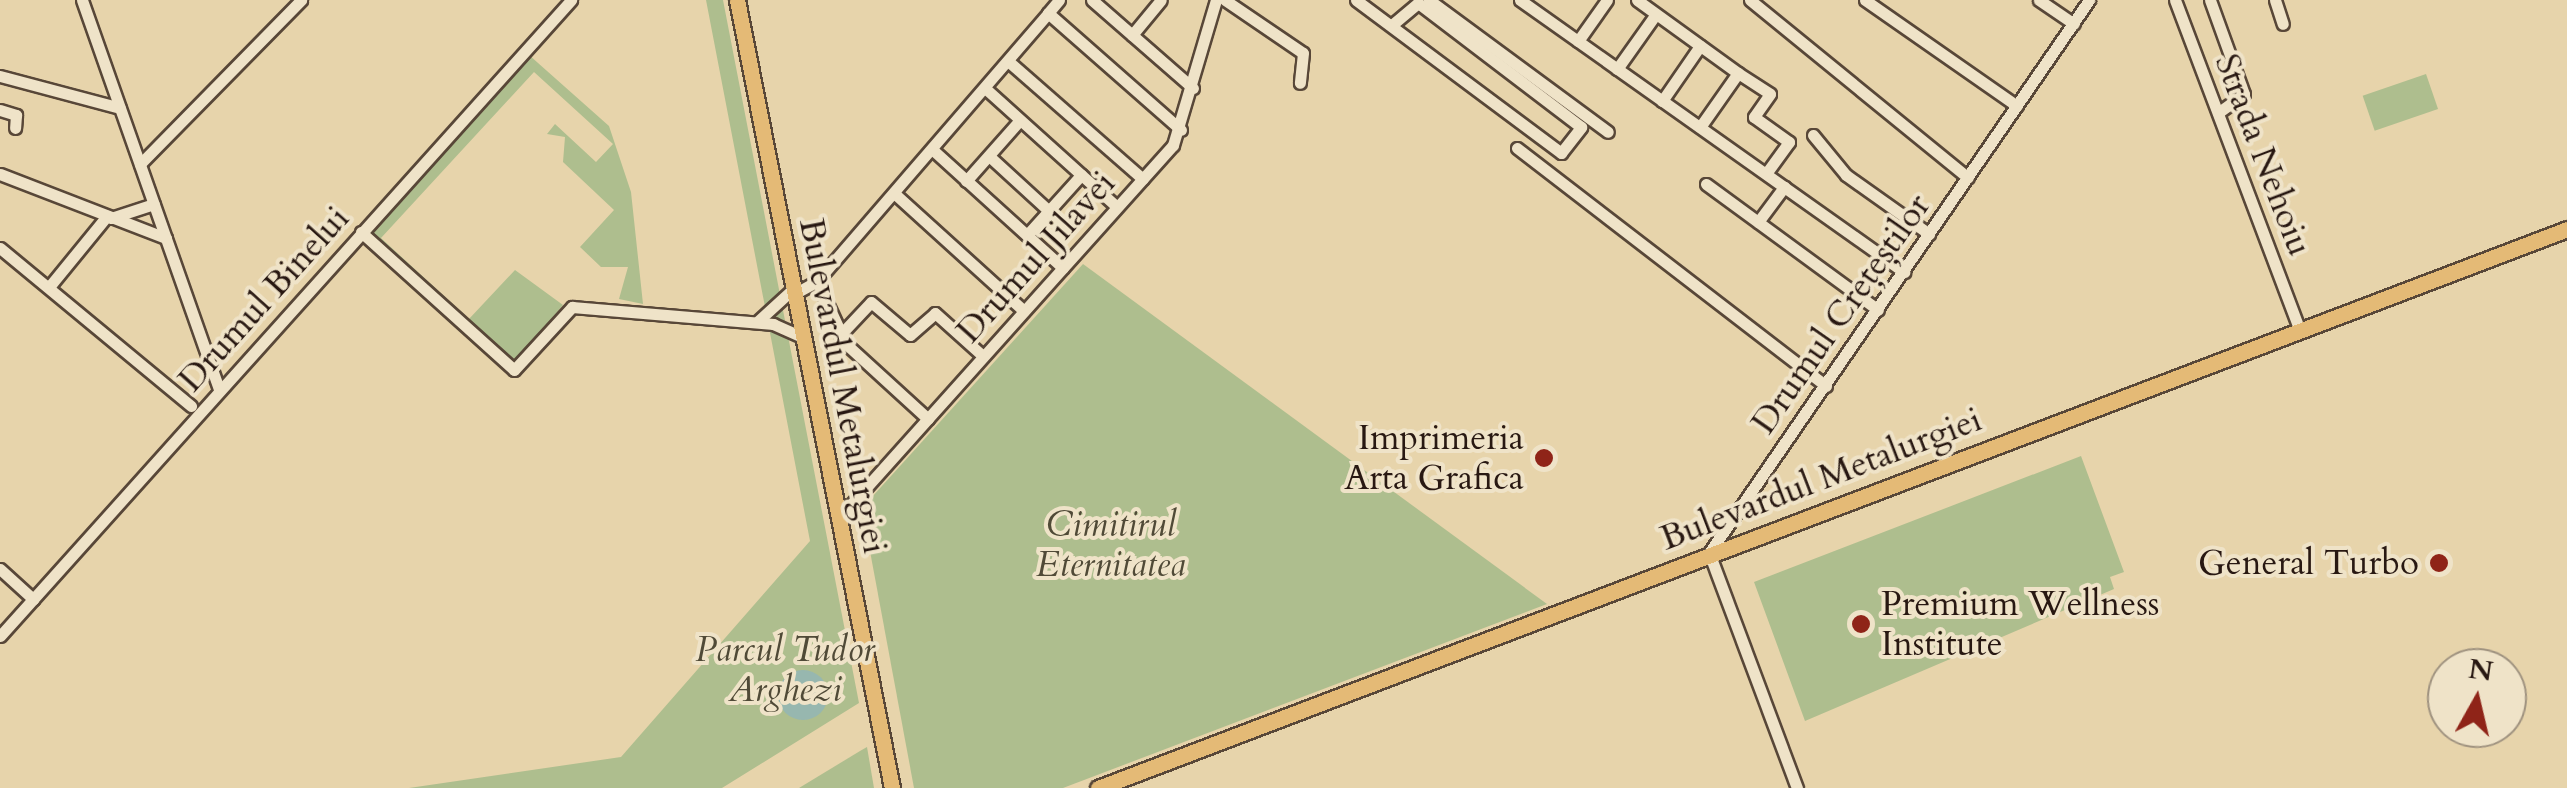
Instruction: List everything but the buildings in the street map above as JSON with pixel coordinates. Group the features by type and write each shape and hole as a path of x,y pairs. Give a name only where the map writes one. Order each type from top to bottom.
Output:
{"main road":[{"name":"Bulevardul Metalurgiei","path":"737,0 892,787"},
{"name":"Bulevardul Metalurgiei","path":"1098,788 2567,229"}],"street":[{"path":"82,0 219,390"},
{"path":"140,164 301,0"},
{"name":"Drumul Binelui","path":"0,636 571,0"},
{"path":"754,322 793,292 817,282 934,151 1059,0"},
{"path":"1092,0 1193,88"},
{"name":"Drumul Jilavei","path":"838,519 1143,179 1181,130 1216,0"},
{"path":"1225,0 1300,50 1308,66 1300,84"},
{"path":"1429,0 1608,132"},
{"path":"1520,0 1904,272"},
{"path":"1578,41 1607,0"},
{"path":"1637,0 1770,94 1754,117 1790,142 1766,174"},
{"path":"1750,0 1968,178"},
{"path":"1865,0 2017,106"},
{"path":"2039,0 2074,24"},
{"name":"Drumul Crețeștilor","path":"1710,553 2090,0"},
{"name":"Strada Nehoiu","path":"2175,0 2300,330"},
{"path":"2210,0 2244,90 2238,105 2218,113"},
{"path":"2275,0 2283,24"},
{"path":"1132,35 1158,1"},
{"path":"1359,1 1396,30 1562,154 1581,127 1418,3 1396,30"},
{"path":"1048,12 1181,130"},
{"path":"1618,69 1656,14"},
{"path":"1662,100 1700,46"},
{"path":"1008,61 1143,179"},
{"path":"1700,127 1738,73"},
{"path":"0,76 120,108"},
{"path":"986,89 1117,207"},
{"path":"0,110 16,115 15,128"},
{"path":"966,180 1020,120"},
{"path":"1813,135 1846,174 1930,234"},
{"path":"1517,148 1826,386"},
{"path":"934,151 1063,268"},
{"path":"990,156 1049,210"},
{"path":"0,174 166,238"},
{"path":"1027,235 1081,175"},
{"path":"1706,184 1878,310"},
{"path":"1758,222 1784,187"},
{"path":"895,194 1024,312"},
{"path":"49,287 109,217 154,204"},
{"path":"362,232 514,370 572,307 754,322 802,337"},
{"path":"0,248 191,406"},
{"path":"817,282 840,334 928,419"},
{"path":"840,334 871,302 910,335 935,313 984,356"},
{"path":"1710,553 1797,788"},
{"path":"0,569 33,598"}],"green space":[{"name":"Parcul Tudor Arghezi","path":"706,0 723,0 859,703 722,788 409,788 621,757 810,541"},
{"path":"529,55 609,126 631,192 643,304 619,299 628,267 601,267 580,247 614,210 563,162 565,137 547,134 555,124 596,162 613,144 534,72 381,238 469,319 515,270 563,305 514,365 370,236"},
{"path":"2426,74 2438,109 2375,131 2363,96"},
{"name":"Cimitirul Eternitatea","path":"1083,264 1547,604 1063,788 914,788 862,508"},
{"path":"2081,456 2124,572 2110,577 2114,589 1805,721 1754,582"},
{"name":"Parcul Tudor Arghezi","path":"867,747 874,788 799,788 860,751"}],"water":[{"path":"803,670 821,677 828,695 821,713 803,720 785,713 778,695 785,677"}],"place":[{"name":"Imprimeria Arta Grafica","path":"1544,458"},
{"name":"General Turbo","path":"2439,563"},
{"name":"Premium Wellness Institute","path":"1861,624"}]}
